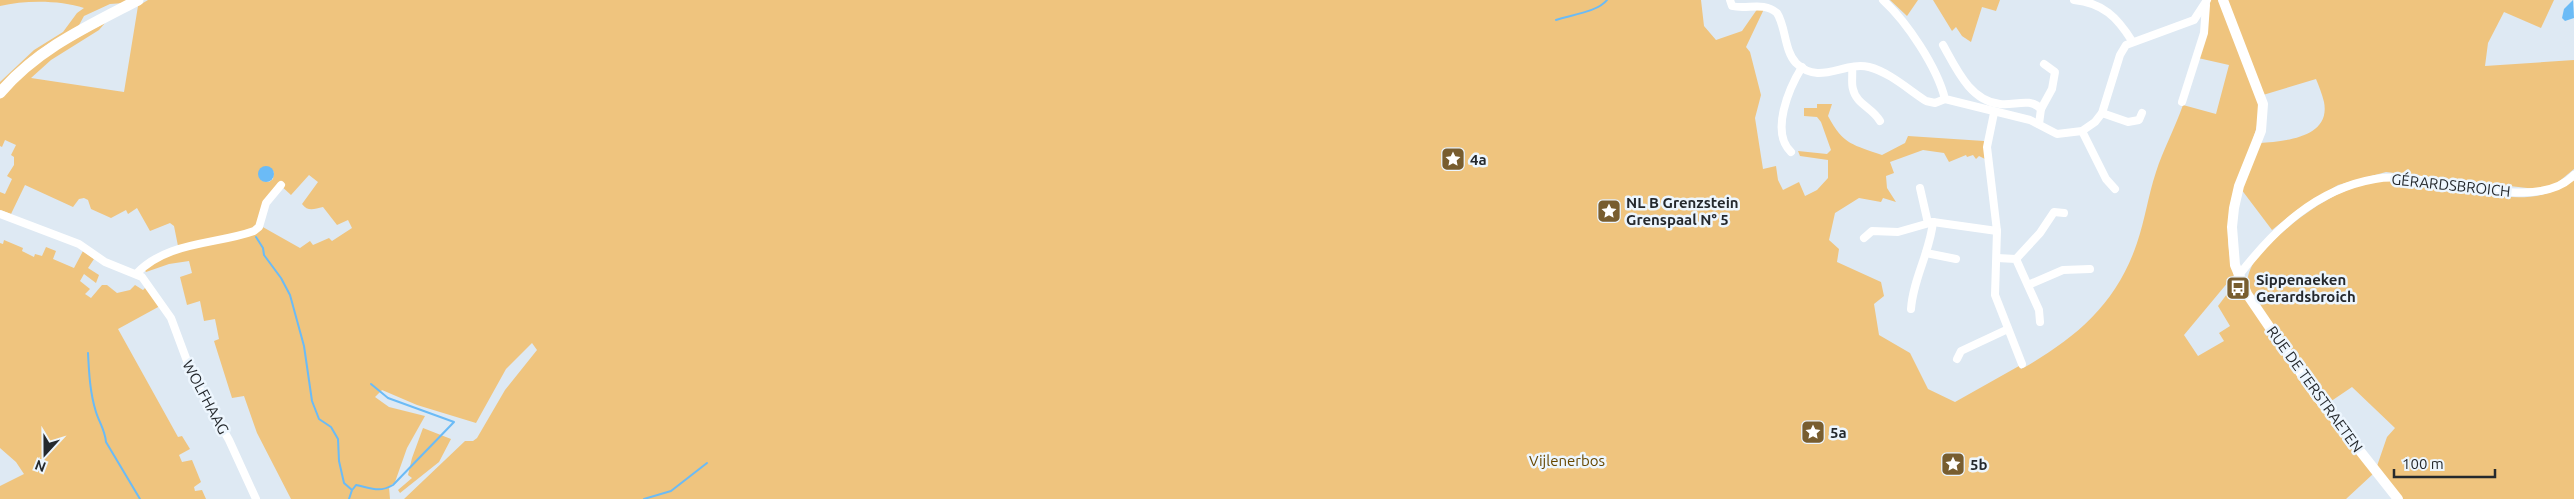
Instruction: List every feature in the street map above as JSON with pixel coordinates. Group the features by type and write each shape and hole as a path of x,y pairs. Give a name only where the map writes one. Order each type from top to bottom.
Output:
{"main road":[{"path":"3,89 24,67 50,47 138,0"}],"street":[{"path":"1730,0 1732,6 1761,6 1776,13 1784,29 1791,54 1802,67 1825,74 1864,66 1877,70 1930,102 1935,103 1945,99 2039,124 2057,134 2082,131 2102,113 2123,49 2132,41 2194,20 2207,0"},
{"path":"1883,0 1909,27 1945,99"},
{"path":"2074,0 2083,0 2106,9 2132,41"},
{"path":"2182,102 2204,33 2207,0"},
{"name":"RUE DE TERSTRAETEN","path":"2223,0 2263,104 2261,131 2238,186 2234,208 2232,253 2239,275 2251,299 2315,394 2398,499"},
{"path":"1943,45 1964,80 1978,96 2001,104 2032,103 2041,109"},
{"path":"2039,124 2041,109 2055,80 2056,72 2044,64"},
{"path":"1791,152 1783,141 1783,116 1787,96 1802,67"},
{"path":"1852,68 1853,91 1880,121"},
{"path":"1994,113 1987,147 1997,231 1995,295 2022,364"},
{"path":"2102,113 2132,122 2139,120 2142,113"},
{"path":"2082,131 2106,179 2115,189"},
{"name":"GÉRARDSBROICH","path":"2239,275 2263,244 2299,213 2339,189 2358,183 2376,178 2413,178 2526,194 2554,187 2574,175"},
{"path":"136,274 154,259 171,251 254,232 258,227 266,203 281,185"},
{"path":"1911,309 1913,293 1926,253 1931,222 1920,188"},
{"path":"2016,259 2040,233 2054,212 2064,214"},
{"name":"WOLFHAAG","path":"0,214 79,244 105,262 142,277 172,318 193,376 227,435 256,499"},
{"path":"1864,238 1872,231 1898,232 1931,222 1997,231"},
{"path":"1926,253 1956,259"},
{"path":"1997,258 2016,259"},
{"path":"2016,259 2039,310 2040,322"},
{"path":"2028,285 2063,270 2090,269"},
{"path":"1957,359 1961,352 2008,329"}],"green space":[{"path":"0,0 131,0 124,3 110,4 84,16 78,27 48,44 29,58 0,87 0,82 34,50 63,32 77,13 84,8 64,3 42,2 0,6"},
{"name":"Vijlenerbos","path":"148,0 1701,0 1704,26 1716,40 1742,31 1758,8 1764,9 1746,47 1750,52 1761,95 1755,118 1763,169 1776,166 1778,180 1783,190 1799,182 1805,196 1817,190 1828,178 1828,160 1800,156 1798,151 1827,154 1831,150 1821,122 1817,117 1804,116 1804,108 1817,108 1817,104 1832,104 1828,116 1833,126 1850,143 1882,155 1905,143 1908,136 1984,141 1985,159 1979,156 1976,159 1973,155 1967,157 1966,155 1949,162 1944,153 1923,150 1890,162 1894,173 1886,176 1887,188 1896,202 1883,198 1881,202 1859,198 1835,213 1829,240 1839,249 1837,262 1881,282 1884,296 1874,304 1879,335 1910,353 1928,389 1955,402 2019,366 2021,369 2025,367 2062,343 2093,316 2118,283 2129,264 2137,243 2156,172 2183,105 2216,114 2229,65 2198,58 2205,34 2210,0 2219,0 2259,104 2259,114 2252,143 2233,192 2229,216 2229,251 2234,275 2184,335 2198,356 2224,341 2219,333 2230,326 2218,306 2236,282 2279,350 2287,347 2248,288 2249,273 2261,253 2288,227 2311,210 2337,195 2364,184 2378,181 2402,180 2427,182 2504,197 2529,197 2552,192 2574,179 2574,499 2403,499 2377,466 2387,437 2395,428 2352,387 2321,408 2373,474 2346,499 404,499 465,441 473,441 477,438 505,390 537,350 532,343 506,369 476,423 417,405 382,390 375,397 389,407 425,416 407,448 395,482 389,487 390,499 291,499 257,433 244,396 232,398 214,341 219,339 215,319 204,321 200,301 187,305 180,277 192,273 189,261 169,264 146,272 144,269 166,254 244,237 256,233 261,226 300,248 310,241 313,245 329,238 332,241 352,228 348,220 337,225 323,207 309,209 304,207 302,204 318,182 309,175 291,195 278,183 262,205 257,223 250,231 178,246 174,226 170,223 150,231 137,208 128,214 126,210 111,218 91,209 88,200 84,198 79,199 73,207 25,185 11,214 0,210 0,192 5,194 12,179 7,176 14,165 14,157 11,155 16,145 5,140 2,147 0,146 0,98 23,75 49,55 105,23 99,30 51,60 31,78 124,92 138,6","holes":["264,167 269,167 274,172 273,179 269,182 262,181 259,171"]},
{"path":"1890,0 1918,0 1907,16"},
{"path":"1933,0 2000,0 1996,11 1982,7 1971,42 1962,36 1956,27 1952,31"},
{"path":"2226,0 2554,0 2541,28 2504,12 2488,43 2485,66 2574,60 2574,169 2556,184 2536,189 2386,172 2338,185 2297,210 2272,230 2241,189 2260,143 2293,139 2313,130 2320,123 2324,114 2324,102 2316,79 2263,95"},
{"path":"4,240 23,248 22,251 34,257 35,254 42,256 46,247 56,251 53,259 74,268 83,251 94,259 88,268 99,275 96,283 84,274 80,281 90,289 85,294 91,298 102,285 107,285 117,293 130,290 135,285 143,290 146,287 160,306 118,329 178,437 182,436 190,449 179,455 182,462 192,460 201,482 194,487 195,491 202,490 206,499 0,499 0,486 24,474 16,462 0,448 0,243 3,244"},
{"path":"423,428 451,439 439,462 400,493 398,490 412,478 408,475"}],"water":[{"path":"2573,0 2574,18 2565,21 2562,18 2564,9"},
{"path":"266,166 272,168 274,174 272,180 266,182 260,180 258,174 260,168"}],"waterway":[{"path":"1556,20 1591,10 1607,0"},
{"path":"256,237 263,248 264,255 281,278 290,295 304,346 312,401 319,419 331,427 338,439 339,461 344,483 352,490 349,499"},
{"path":"88,353 92,398 106,442 140,499"},
{"path":"353,489 356,485 379,489 393,485 454,422 388,398 371,384"},
{"path":"644,499 671,491 707,463"}],"place":[{"name":"4a","path":"1453,159"},
{"name":"NL B Grenzstein Grenspaal N° 5","path":"1609,211"},
{"name":"Sippenaeken Gerardsbroich","path":"2238,288"},
{"name":"5a","path":"1813,432"},
{"name":"5b","path":"1953,464"}]}
